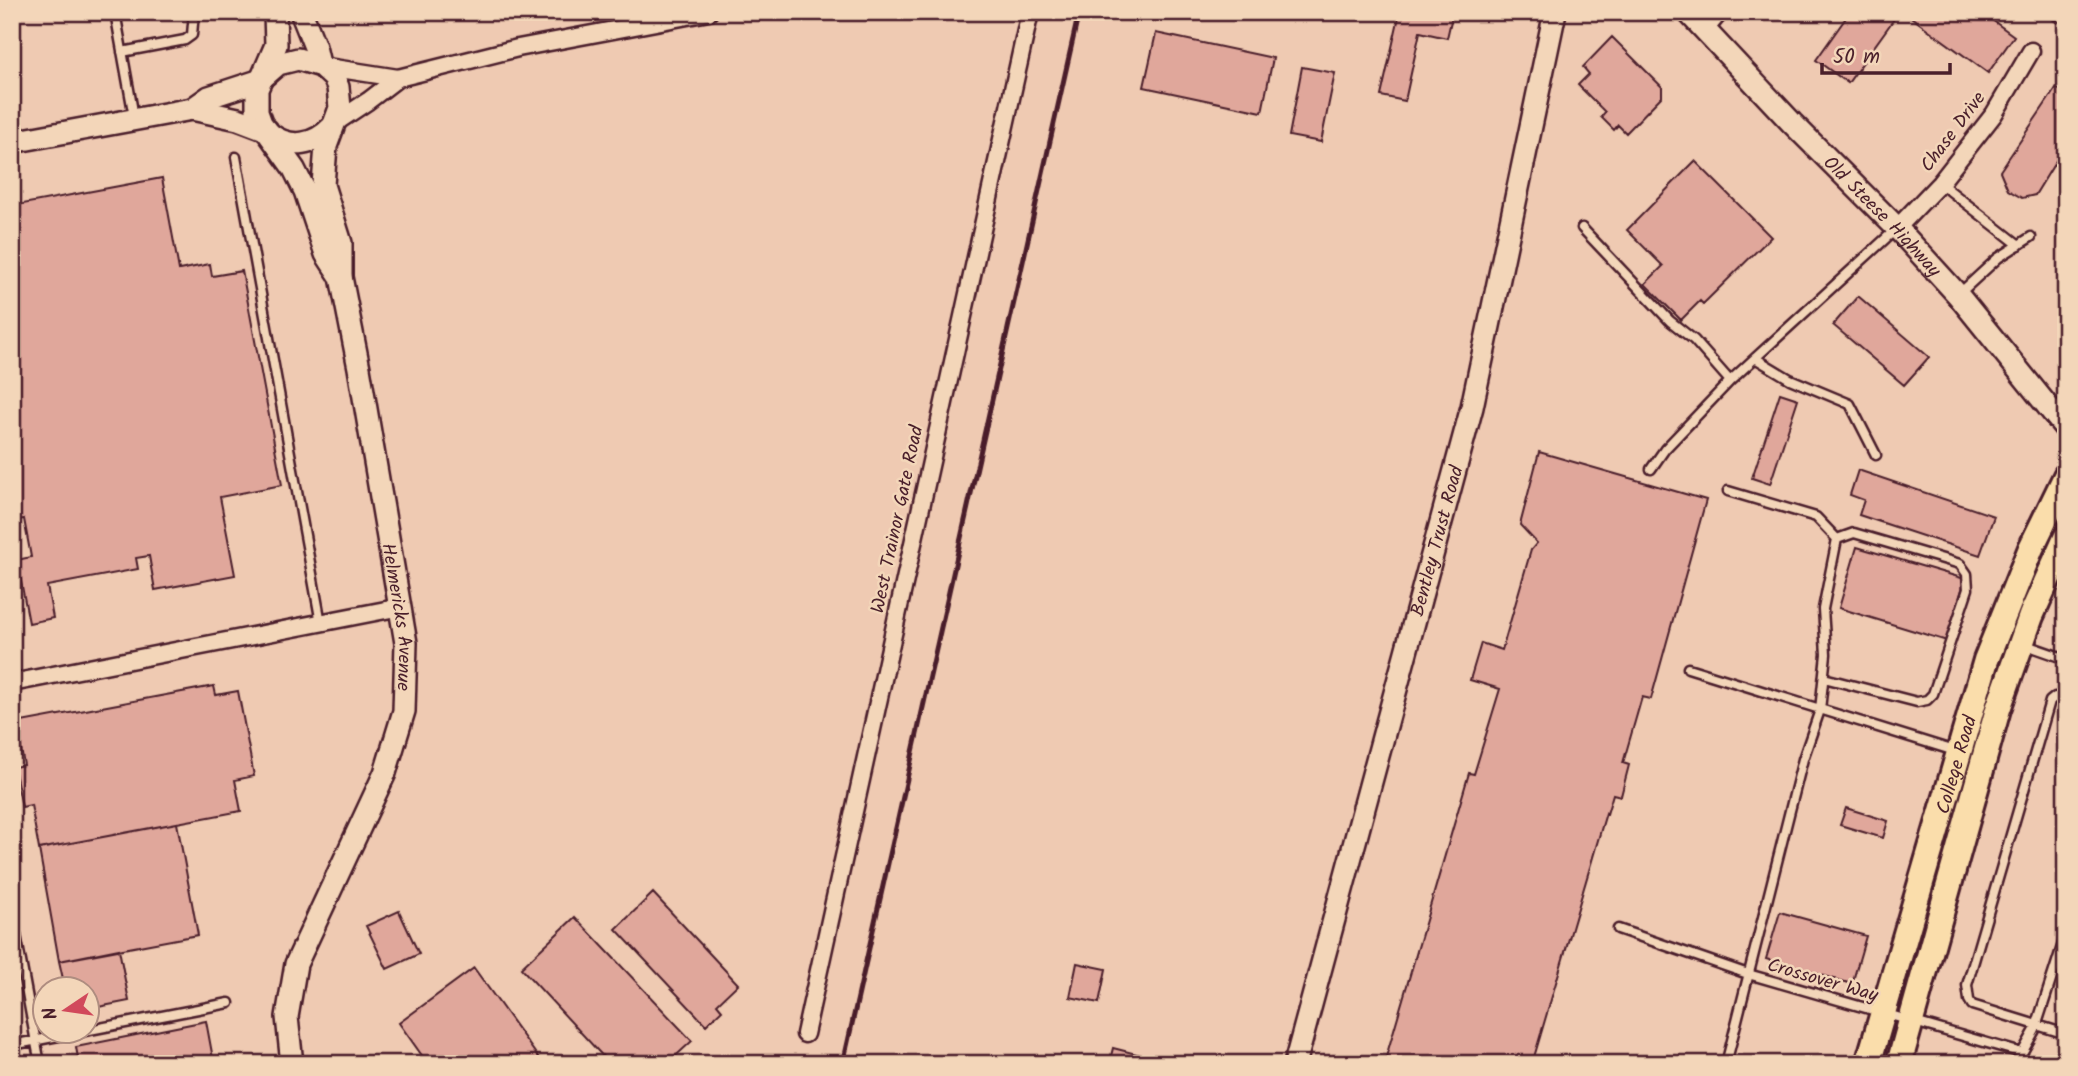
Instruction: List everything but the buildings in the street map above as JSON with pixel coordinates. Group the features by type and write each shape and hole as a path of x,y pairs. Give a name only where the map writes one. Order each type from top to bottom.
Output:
{"main road":[{"name":"College Road","path":"1868,1064 1986,660 2031,548 2066,476"},
{"name":"College Road","path":"1899,1064 1998,709 2031,616 2066,538"},
{"path":"2031,616 2066,570"}],"street":[{"name":"Helmericks Avenue","path":"275,12 276,45 262,79 256,101 257,112 295,169 314,214 326,254 341,277"},
{"name":"Helmericks Avenue","path":"292,1064 287,1017 296,964 385,773 404,711 406,643 341,277 341,243 323,185 326,146 340,108 338,87 334,78 320,65 301,12"},
{"path":"12,142 192,109 209,97 262,79 269,70 288,60 298,59 398,78 651,17 709,12"},
{"name":"West Trainor Gate Road","path":"805,1034 1030,12"},
{"name":"Bentley Trust Road","path":"1295,1064 1472,407 1555,12"},
{"name":"Old Steese Highway","path":"1688,12 1792,123 1897,228 1958,295 2066,429"},
{"name":"Chase Drive","path":"1897,228 1940,183 1994,114 2031,51"},
{"path":"192,109 238,120 268,131 287,142 307,143 325,134 333,125 398,78"},
{"path":"12,683 401,607"}],"lane":[{"path":"115,12 135,120"},
{"path":"122,52 185,40 192,34 194,12"},
{"path":"1707,33 1725,12"},
{"path":"236,157 321,623"},
{"path":"1940,183 2019,245"},
{"path":"1581,228 1670,321 1695,340 1730,381"},
{"path":"1651,469 1665,449 1730,381 1897,228"},
{"path":"1958,295 1998,258 2031,237"},
{"path":"1755,358 1790,379 1850,404 1876,455"},
{"path":"1728,491 1816,517 1837,539"},
{"path":"1824,678 1917,702 1927,700 1933,694 1968,589 1967,575 1960,564 1854,533 1837,539"},
{"path":"1726,1064 1803,759 1820,710 1826,654 1823,609 1837,539"},
{"path":"2021,644 2066,659"},
{"path":"1688,668 1958,751"},
{"path":"2066,697 2055,697 2050,701 1967,985 1972,1005 2066,1034"},
{"path":"12,913 32,1020"},
{"name":"Crossover Way","path":"1618,929 1748,974 2022,1053"},
{"path":"2020,1064 2022,1053 2037,1026 2066,934"},
{"path":"102,1028 229,1003"},
{"path":"12,1045 32,1042"},
{"path":"37,1044 40,1064"}],"path":[{"path":"2043,12 2066,28"}],"railway":[{"path":"843,1064 1079,12"}]}
